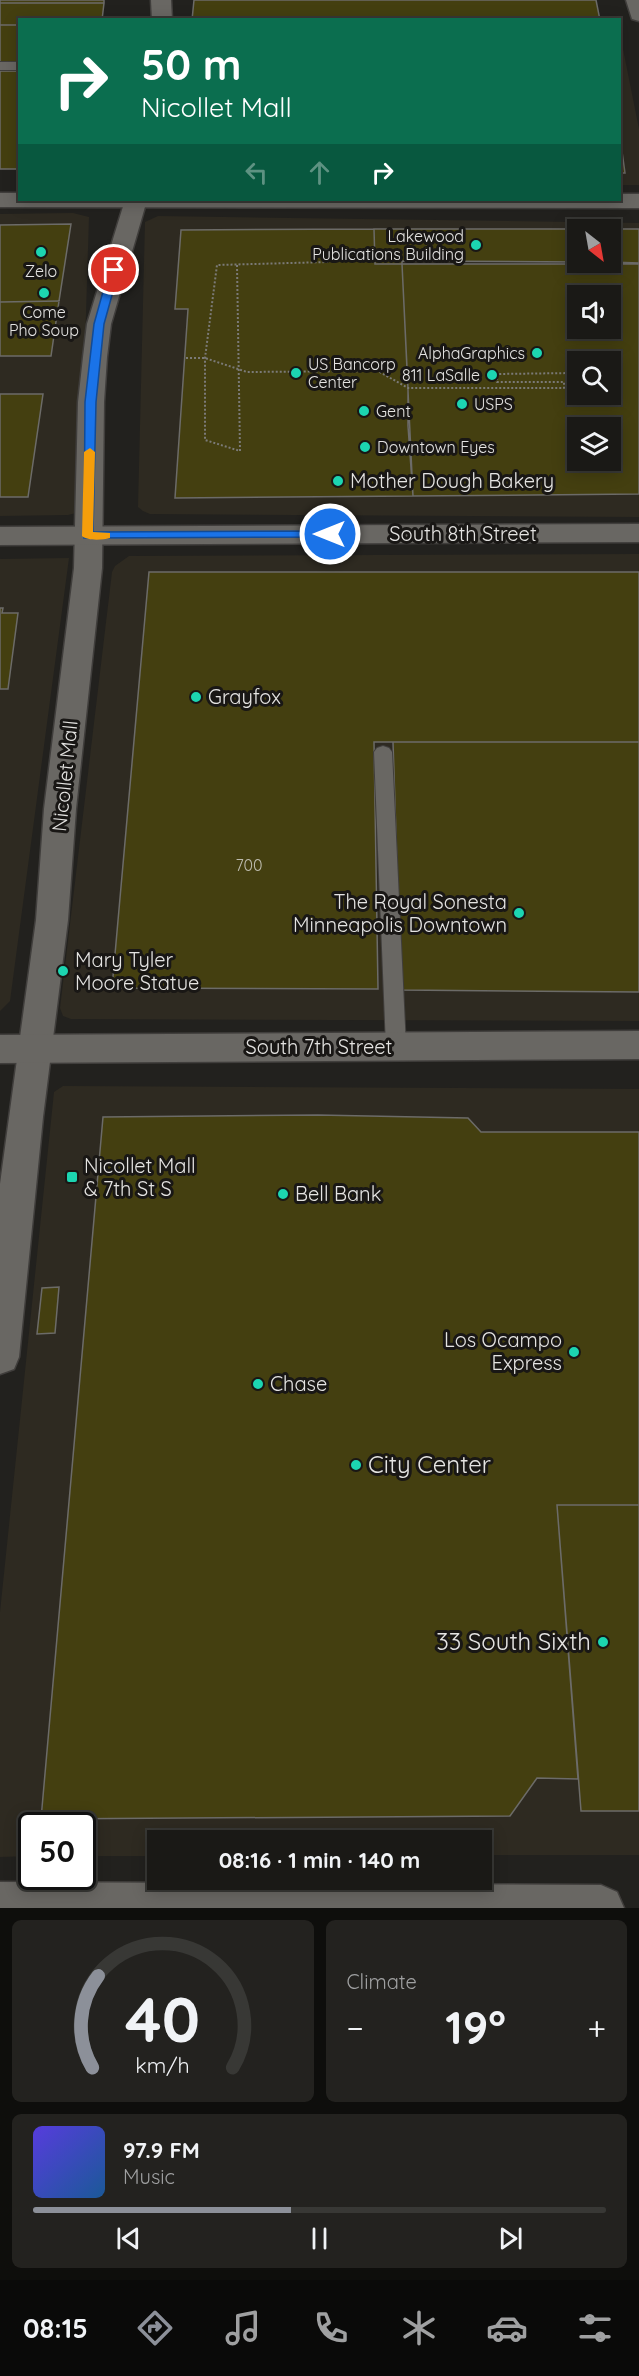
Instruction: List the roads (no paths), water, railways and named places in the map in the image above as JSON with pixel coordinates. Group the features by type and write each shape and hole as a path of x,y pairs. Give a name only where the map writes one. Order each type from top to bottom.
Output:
{"street":[{"path":"161,0 162,18"},
{"path":"636,0 639,15"},
{"path":"0,200 18,200"},
{"name":"Nicollet Mall","path":"0,1357 34,1048 52,920 60,809 88,568 91,402 99,324 136,201"},
{"path":"621,201 639,201"},
{"name":"South 8th Street","path":"0,536 639,533"},
{"name":"South 7th Street","path":"0,1049 639,1046"},
{"path":"0,1905 601,1908"}],"lane":[{"path":"0,66 18,66"},
{"path":"383,752 396,1047"}],"place":[{"name":"Lakewood Publications Building","path":"476,245"},
{"name":"Zelo","path":"41,252"},
{"name":"Come Pho Soup","path":"44,293"},
{"name":"AlphaGraphics","path":"537,353"},
{"name":"US Bancorp Center","path":"296,373"},
{"name":"811 LaSalle","path":"492,375"},
{"name":"USPS","path":"462,404"},
{"name":"Gent","path":"364,411"},
{"name":"Downtown Eyes","path":"365,447"},
{"name":"Mother Dough Bakery","path":"338,481"},
{"name":"Grayfox","path":"196,697"},
{"name":"The Royal Sonesta Minneapolis Downtown","path":"519,913"},
{"name":"Mary Tyler Moore Statue","path":"63,971"},
{"name":"Nicollet Mall & 7th St S","path":"72,1177"},
{"name":"Bell Bank","path":"283,1194"},
{"name":"Los Ocampo Express","path":"574,1352"},
{"name":"Chase","path":"258,1384"},
{"name":"City Center","path":"356,1465"},
{"name":"33 South Sixth","path":"603,1642"}]}
